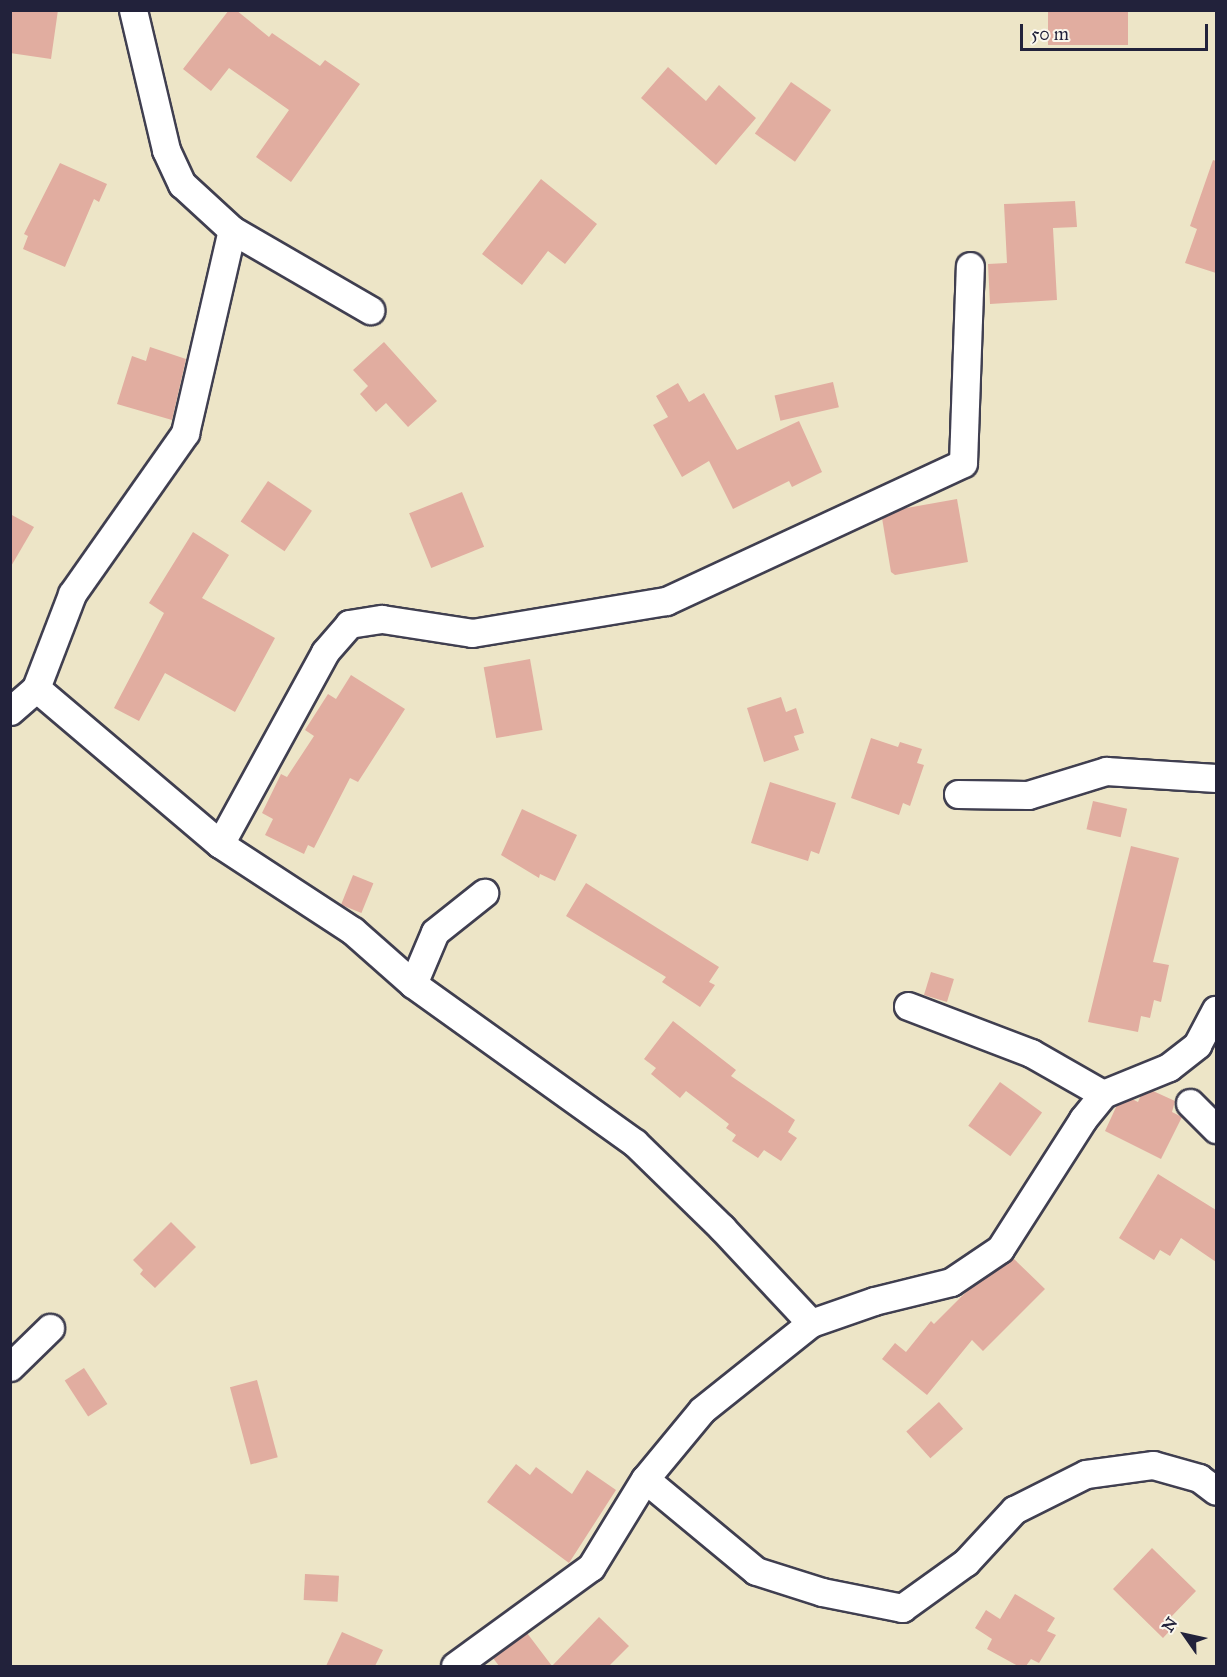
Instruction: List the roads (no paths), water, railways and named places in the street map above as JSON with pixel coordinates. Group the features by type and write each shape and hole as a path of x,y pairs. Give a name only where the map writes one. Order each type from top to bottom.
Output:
{"street":[{"path":"134,10 166,150 182,184 232,230 369,310"},
{"path":"10,711 36,688 72,594 185,433 232,230"},
{"path":"220,844 325,652 349,624 382,618 472,633 666,601 963,463 970,266"},
{"path":"36,688 220,844 353,931 413,984 635,1143 722,1228 811,1323"},
{"path":"958,794 1028,795 1106,771 1216,778"},
{"path":"413,984 435,932 484,893"},
{"path":"908,1006 1031,1053 1103,1094"},
{"path":"460,1665 591,1567 645,1479 702,1410 811,1323 874,1301 951,1282 1000,1249 1077,1128 1103,1094 1168,1067 1197,1045 1216,1010"},
{"path":"1190,1103 1216,1129"},
{"path":"10,1367 50,1328"},
{"path":"645,1479 756,1571 822,1592 902,1608 966,1562 1014,1510 1086,1474 1153,1465 1199,1478 1216,1491"}]}
